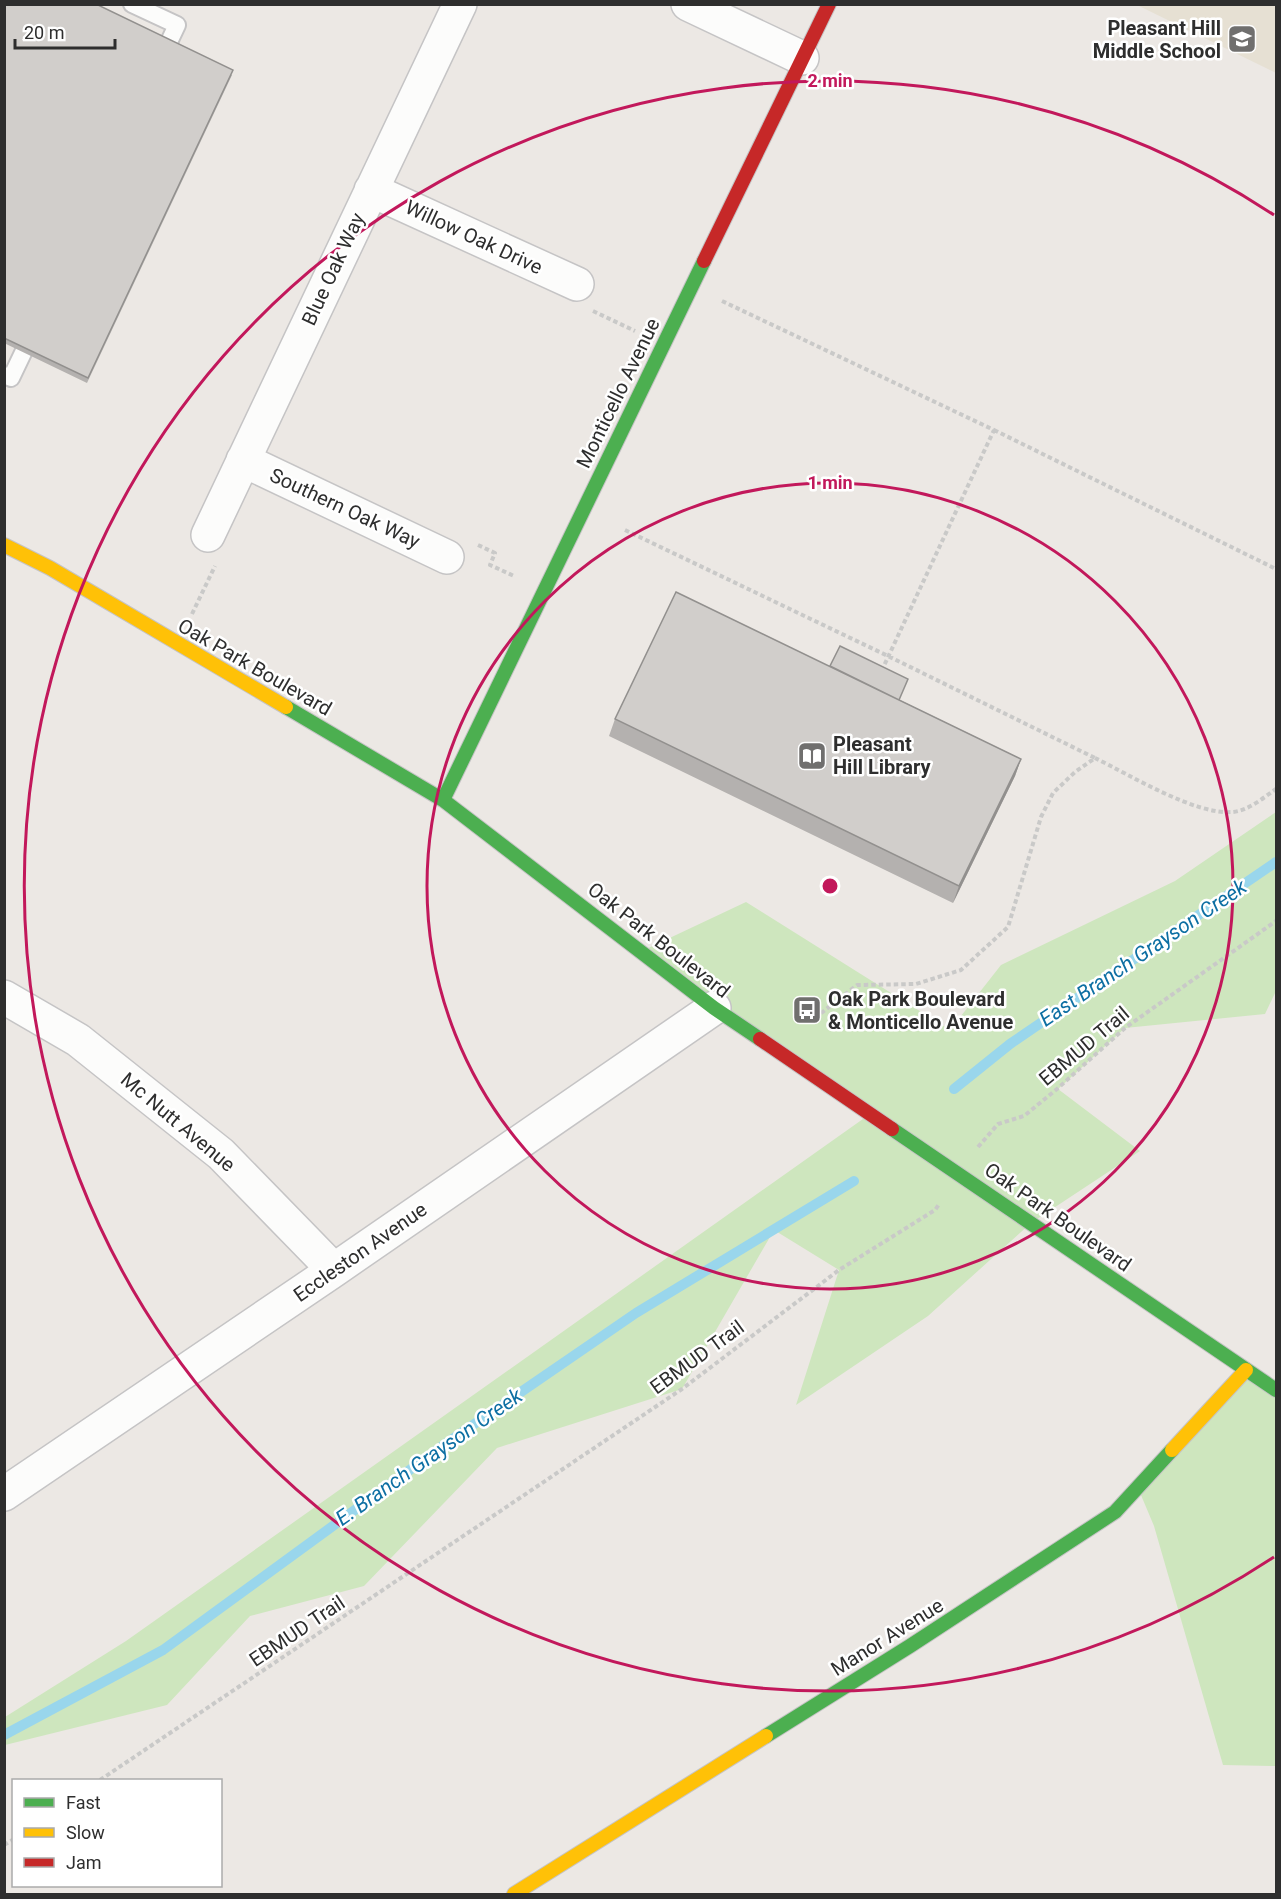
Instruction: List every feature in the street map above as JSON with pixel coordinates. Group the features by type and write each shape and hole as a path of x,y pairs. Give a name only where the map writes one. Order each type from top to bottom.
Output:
{"street":[{"name":"Blue Oak Way","path":"208,535 460,4"},
{"path":"688,4 802,58"},
{"name":"Monticello Avenue","path":"443,800 829,4"},
{"name":"Willow Oak Drive","path":"370,190 577,284"},
{"name":"Southern Oak Way","path":"243,460 447,556"},
{"name":"Oak Park Boulevard","path":"4,545 50,568 443,800 714,1008 960,1173 1276,1390"},
{"name":"Mc Nutt Avenue","path":"4,997 78,1040 221,1154 334,1270"},
{"name":"Eccleston Avenue","path":"4,1494 714,1008"},
{"name":"Manor Avenue","path":"514,1894 901,1652 1115,1512 1246,1370"}],"lane":[{"path":"132,4 177,25 152,79"},
{"path":"4,375 11,378 36,324"}],"path":[{"path":"577,284 579,304 663,345"},
{"path":"692,286 994,430 1276,569"},
{"path":"879,675 994,430"},
{"path":"625,530 1189,804 1208,811 1233,812 1249,807 1276,789"},
{"path":"175,643 198,604 224,546 208,535"},
{"path":"447,556 469,541 495,553 490,565 544,591"},
{"path":"820,1014 857,985 916,984 962,970 985,949 1008,927 1041,817 1053,793 1075,772 1095,758"},
{"name":"EBMUD Trail","path":"101,1779 682,1389 839,1270 935,1210 982,1141 998,1124 1024,1116 1058,1089 1125,1028 1276,921"}],"shaded area":[{"name":"Pleasant Hill Middle School","path":"1137,5 1276,5 1276,73"}],"green space":[{"path":"1276,812 1276,991 1265,1014 1125,1028 1058,1089 1140,1151 1031,1223 928,1316 796,1405 839,1270 774,1230 682,1389 497,1448 364,1586 250,1616 167,1705 5,1745 5,1717 126,1641 870,1114 642,951 746,902 950,1030 1001,965 1175,881"},
{"path":"1246,1370 1276,1390 1276,1766 1223,1765 1154,1526 1138,1488"}],"building":[{"path":"4,4 96,4 233,70 88,378 4,338"},
{"name":"Pleasant Hill Library","path":"676,592 1021,759 959,886 615,719"},
{"path":"840,646 908,679 899,700 830,666"}],"waterway":[{"name":"East Branch Grayson Creek","path":"954,1089 1010,1044 1276,862"},
{"name":"E. Branch Grayson Creek","path":"4,1735 163,1650 448,1442 636,1313 854,1181"}],"traffic: fast":[{"path":"443,800 704,261"},
{"path":"286,707 443,800 714,1008 760,1039"},
{"path":"892,1129 1276,1390"},
{"path":"766,1736 910,1646 1115,1512 1172,1450"}],"traffic: slow":[{"path":"4,545 50,568 286,707"},
{"path":"1172,1450 1246,1370"},
{"path":"514,1894 766,1736"}],"traffic: jam":[{"path":"704,261 829,4"},
{"path":"760,1039 892,1129"}],"place":[{"name":"Pleasant Hill Middle School","path":"1242,39"},
{"name":"Pleasant Hill Library","path":"812,756"},
{"name":"Oak Park Boulevard & Monticello Avenue","path":"807,1010"}]}
